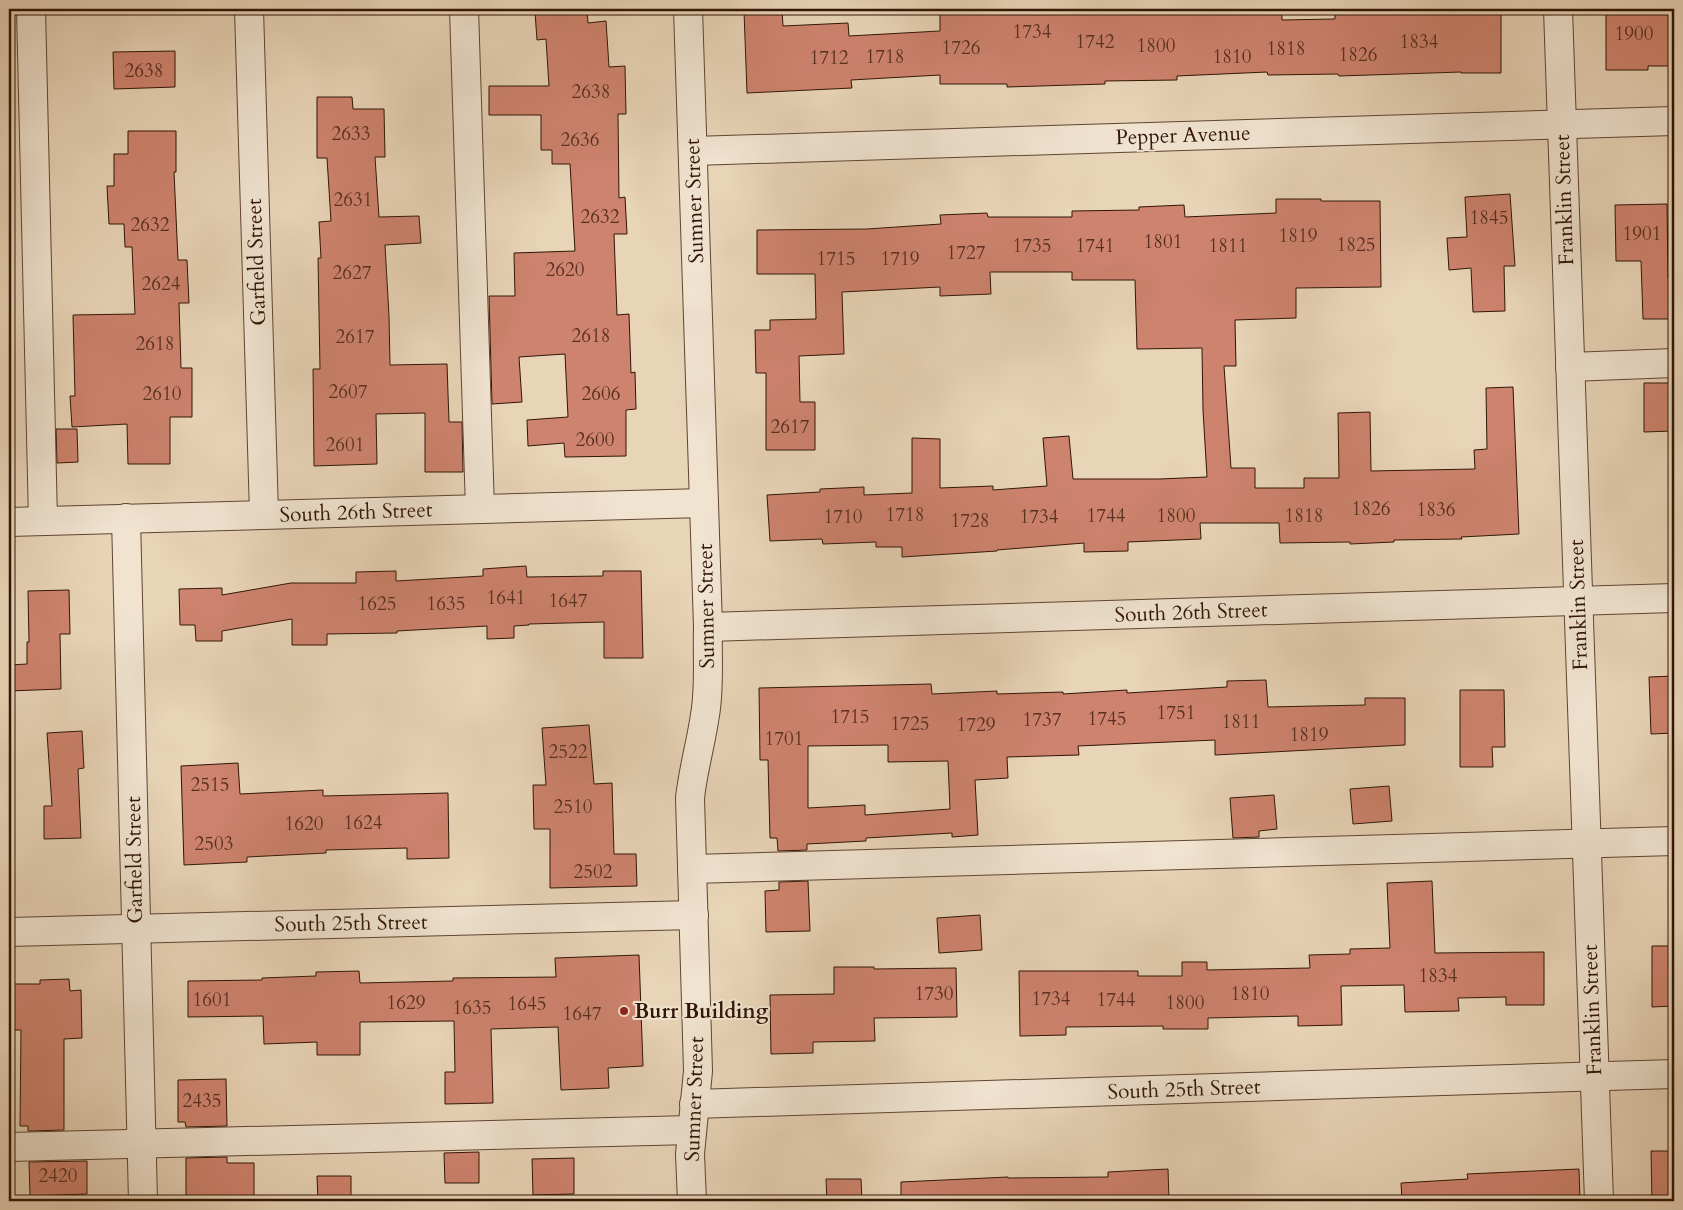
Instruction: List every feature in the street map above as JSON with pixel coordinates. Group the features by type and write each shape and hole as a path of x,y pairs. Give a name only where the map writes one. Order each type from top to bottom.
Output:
{"street":[{"path":"31,9 43,520"},
{"name":"Garfield Street","path":"249,9 264,514"},
{"path":"464,9 480,508"},
{"name":"Sumner Street","path":"688,9 708,627 707,697 705,716 692,773 690,798 698,1071 690,1154 692,1201"},
{"name":"Franklin Street","path":"1558,9 1599,1201"},
{"name":"Pepper Avenue","path":"692,151 1674,120"},
{"path":"1570,367 1674,363"},
{"name":"South 26th Street","path":"9,522 704,503"},
{"name":"Garfield Street","path":"126,518 143,1201"},
{"name":"South 26th Street","path":"708,627 1674,598"},
{"path":"692,869 1674,841"},
{"name":"South 25th Street","path":"9,932 694,915"},
{"name":"South 25th Street","path":"9,1147 142,1143 1595,1076 1674,1074"}],"building":[{"path":"587,9 588,23 606,21 609,67 625,66 626,114 618,114 619,198 625,197 627,234 614,234 617,315 629,314 631,373 635,372 636,409 626,410 626,456 565,457 564,443 528,446 527,420 568,417 565,354 519,357 522,402 492,404 489,296 515,296 514,253 575,251 570,164 552,164 552,150 541,150 541,115 489,115 489,86 549,86 546,39 537,40 535,12"},
{"path":"1149,9 1282,9 1282,20 1335,19 1335,10 1356,9 1501,11 1501,73 1461,72 1339,76 1338,74 1268,75 1267,72 1177,76 1177,80 1105,81 1105,84 1007,87 1007,84 940,84 940,75 851,80 852,88 747,93 744,11 782,10 783,26 848,23 849,36 940,31 940,10 982,10 982,13"},
{"path":"1606,9 1674,9 1674,66 1648,66 1648,70 1606,70"},
{"path":"175,51 175,87 114,89 113,52"},
{"path":"317,97 352,97 353,109 384,109 385,157 375,157 379,217 419,216 421,243 385,245 390,365 447,364 449,422 462,422 463,472 425,472 425,413 376,414 377,464 314,466 313,369 320,369 318,258 321,258 319,222 331,221 327,158 317,158"},
{"path":"128,131 176,131 176,172 174,172 178,260 187,260 189,303 179,303 181,368 192,368 192,417 170,417 170,464 128,464 127,424 72,427 70,396 75,396 73,315 135,314 132,247 125,247 124,224 109,224 107,186 114,186 114,154 128,154"},
{"path":"1510,194 1515,266 1504,266 1505,311 1473,312 1471,268 1449,270 1447,238 1467,237 1465,197"},
{"path":"1276,199 1380,201 1381,287 1296,288 1296,318 1235,320 1236,366 1224,366 1231,468 1255,468 1255,488 1304,488 1304,478 1339,478 1338,413 1370,412 1371,471 1475,469 1474,450 1487,449 1486,388 1513,387 1519,534 1461,537 1462,539 1394,540 1394,542 1350,544 1350,542 1280,543 1279,523 1200,523 1201,539 1128,542 1128,551 1084,552 1084,543 902,557 902,547 876,547 876,542 823,544 822,539 770,541 767,495 820,492 820,489 864,487 864,495 912,493 912,438 940,439 940,488 993,486 993,490 1047,486 1043,438 1069,436 1073,479 1207,477 1202,348 1137,349 1135,280 1072,280 1072,272 990,272 991,294 940,296 940,287 842,292 844,354 799,356 800,402 815,402 815,450 766,450 766,373 756,373 755,330 770,330 770,320 816,319 815,274 757,274 757,230 867,229 941,224 940,215 987,213 988,217 1072,217 1072,211 1139,210 1139,207 1184,205 1185,217 1276,213"},
{"path":"1667,204 1668,278 1674,278 1674,319 1643,319 1641,261 1616,261 1615,205"},
{"path":"1644,383 1674,383 1674,431 1644,432"},
{"path":"56,429 77,429 78,462 57,463"},
{"path":"526,566 527,577 603,576 603,571 641,571 643,658 604,658 604,622 514,626 514,638 487,639 487,626 397,631 397,633 327,634 327,645 292,645 292,619 222,631 222,641 196,641 195,625 180,625 179,589 222,588 222,595 291,583 356,583 356,572 396,571 396,581 483,576 483,569"},
{"path":"69,590 70,634 60,634 61,689 9,691 9,665 27,664 27,642 29,642 28,591"},
{"path":"1674,676 1674,733 1651,734 1649,677"},
{"path":"1266,680 1268,707 1365,705 1365,698 1405,698 1405,745 1215,755 1215,740 1078,746 1079,755 1007,757 1008,778 975,780 978,835 952,837 952,833 866,838 866,841 807,844 807,850 778,851 777,838 770,838 768,760 760,760 759,688 931,684 932,694 997,691 997,694 1063,692 1063,694 1127,690 1127,693 1227,687 1227,681","holes":["888,745 888,762 948,761 950,809 865,815 865,805 808,808 808,746"]},
{"path":"1460,690 1504,690 1505,747 1492,747 1493,767 1460,767"},
{"path":"589,725 594,784 612,783 614,854 636,854 637,886 550,888 550,829 534,829 533,785 546,785 542,728"},
{"path":"82,731 84,768 78,769 81,838 44,839 44,806 52,806 47,733"},
{"path":"238,763 240,794 323,790 323,796 448,793 449,858 407,859 407,848 326,850 326,853 247,857 247,862 184,865 181,766"},
{"path":"1389,786 1392,821 1353,824 1350,789"},
{"path":"1274,795 1277,829 1259,831 1259,837 1233,838 1230,798"},
{"path":"808,881 810,931 766,932 765,891 779,890 779,882"},
{"path":"1432,881 1435,953 1544,952 1544,1005 1506,1005 1506,997 1458,998 1459,1011 1405,1012 1404,985 1341,986 1342,1025 1298,1026 1298,1016 1208,1018 1208,1029 1163,1029 1163,1026 1066,1027 1066,1035 1020,1036 1019,971 1138,971 1138,976 1182,976 1182,962 1207,962 1207,970 1310,968 1309,955 1350,954 1350,949 1390,948 1387,883"},
{"path":"980,915 982,950 939,953 937,918"},
{"path":"1652,946 1674,946 1674,1006 1652,1007"},
{"path":"639,955 643,1066 608,1068 609,1088 561,1090 558,1027 491,1029 493,1103 445,1104 445,1072 455,1072 454,1021 360,1022 360,1055 317,1055 317,1042 264,1044 263,1016 188,1017 188,981 262,980 262,978 316,976 316,972 359,971 360,983 453,981 453,978 556,977 555,958"},
{"path":"834,967 874,967 874,969 956,968 957,1017 874,1018 875,1041 813,1042 813,1053 771,1054 770,995 834,994"},
{"path":"69,979 70,991 81,990 82,1038 64,1039 64,1130 28,1131 28,1126 20,1126 21,1030 9,1030 9,984 40,984 40,980"},
{"path":"226,1079 227,1126 186,1127 185,1122 178,1122 178,1080"},
{"path":"1651,1151 1674,1151 1674,1201 1652,1201"},
{"path":"479,1152 479,1183 445,1183 444,1153"},
{"path":"227,1157 227,1163 254,1163 254,1201 186,1201 186,1158"},
{"path":"574,1158 574,1194 533,1195 532,1159"},
{"path":"87,1161 87,1194 30,1196 29,1162"},
{"path":"1168,1169 1169,1201 901,1201 901,1182 1008,1177 1108,1177 1108,1172"},
{"path":"1579,1169 1580,1201 1402,1201 1401,1183 1468,1179 1467,1174"},
{"path":"317,1176 351,1176 351,1201 318,1201"},
{"path":"826,1179 861,1179 862,1201 827,1201"}],"place":[{"name":"Burr Building","path":"624,1011"}]}
